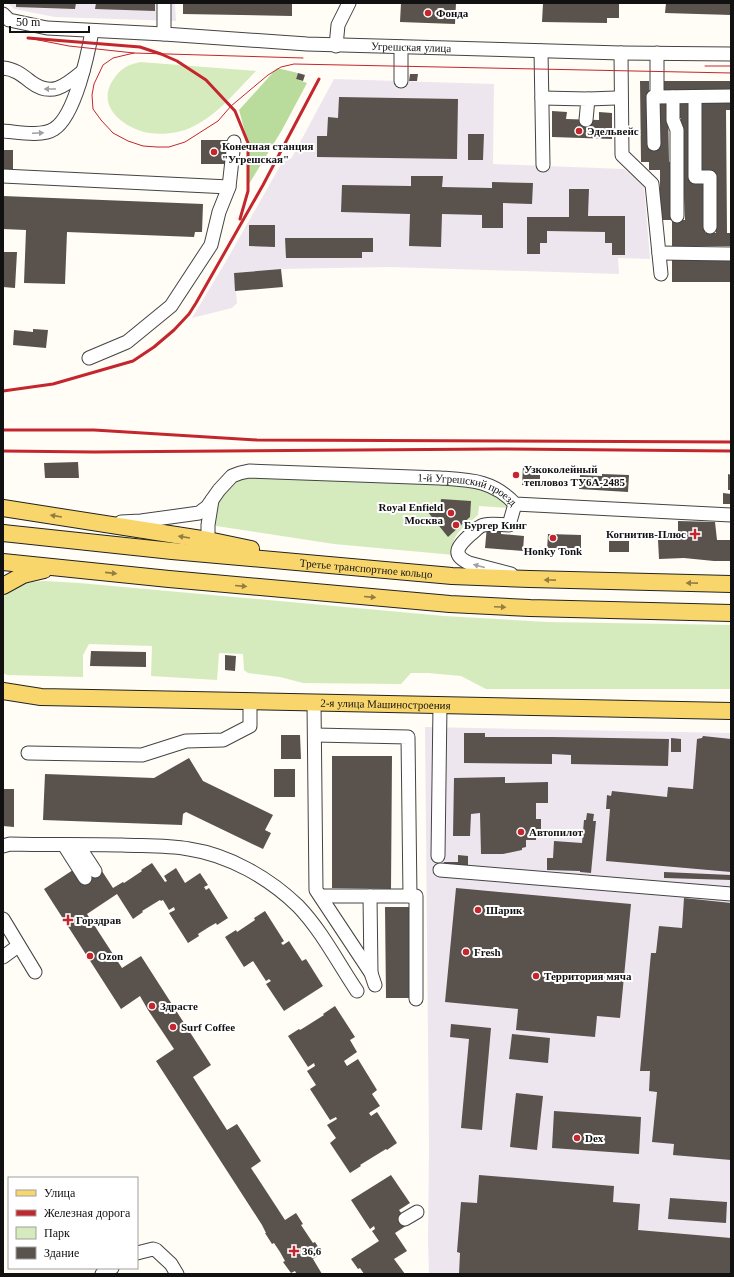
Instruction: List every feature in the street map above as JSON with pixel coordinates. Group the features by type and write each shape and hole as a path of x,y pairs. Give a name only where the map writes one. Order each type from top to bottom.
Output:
{"main road":[{"path":"3,508 208,540 333,566"},
{"name":"Третье транспортное кольцо","path":"3,533 333,566 452,576 731,584"},
{"path":"3,562 192,581 450,604 731,613"},
{"path":"3,586 23,575 42,570 80,569"},
{"path":"3,679 17,689 41,696"},
{"name":"2-я улица Машиностроения","path":"3,691 41,696 731,711"},
{"name":"2-я улица Машиностроения","path":"3,702 41,696"}],"street":[{"path":"164,3 164,34"},
{"path":"336,46 338,25 348,3"},
{"name":"Угрешская улица","path":"3,14 9,20 47,28 164,34 336,46 621,53 731,54"},
{"path":"3,131 31,133 46,132 54,129 66,115 88,55 92,31"},
{"path":"400,47 401,81"},
{"path":"541,51 543,165"},
{"path":"620,169 622,156 621,53"},
{"path":"657,53 657,97"},
{"path":"3,68 22,74 32,83 44,89 56,89 66,85 83,71"},
{"path":"695,96 695,177 710,177 710,227"},
{"path":"654,144 653,97 731,96"},
{"path":"674,97 673,120 677,130 677,216"},
{"path":"542,98 616,98"},
{"path":"586,120 588,99"},
{"path":"89,358 127,342 171,306 211,245 219,212 229,187 234,142"},
{"path":"622,156 652,184 661,274"},
{"path":"3,176 229,187"},
{"path":"659,253 731,254"},
{"name":"1-й Угрешский проезд","path":"98,523 141,521 199,513 207,507 219,490 232,476 249,470 468,480 490,485 509,497 515,504 731,515"},
{"name":"1-й Угрешский проезд","path":"208,540 212,500"},
{"path":"515,504 509,524 482,525 462,541 459,547 458,556 469,563 530,579"},
{"path":"28,754 142,755 186,741 222,740 250,726 250,701"},
{"path":"314,703 316,890 373,979 370,896"},
{"path":"438,856 440,705"},
{"path":"314,735 408,737 410,896"},
{"path":"3,846 10,844 78,845 190,849 214,855 235,863 251,871 275,887 298,907 312,923 357,991"},
{"path":"64,845 90,875 78,845"},
{"path":"440,870 731,894"},
{"path":"321,896 416,896 416,999"},
{"path":"3,919 35,972"},
{"path":"3,957 18,946"},
{"path":"405,1219 417,1212"},
{"path":"138,1253 153,1249 156,1250 171,1264 177,1274"}],"shaded area":[{"path":"8,3 175,3 176,21 55,17 14,9"},
{"path":"334,79 494,84 493,164 624,169 644,186 650,259 618,258 619,274 389,267 281,269 234,273 237,303 232,308 192,318 284,159 291,159"},
{"path":"425,727 731,733 731,1274 429,1274"}],"green space":[{"path":"140,62 256,71 226,102 201,122 183,131 155,134 140,131 123,122 110,108 108,99 108,90 118,73 128,66"},
{"path":"277,68 298,73 296,79 307,83 282,130 249,184 248,143 239,110"},
{"path":"242,476 468,483 506,499 509,508 479,506 478,515 459,532 453,542 454,555 334,544 216,526 214,513 222,492 231,483"},
{"path":"44,581 444,616 547,622 731,625 731,689 486,689 461,676 428,673 411,673 401,684 303,683 280,677 248,673 244,670 243,654 219,653 217,680 151,676 152,646 89,644 83,655 83,677 7,675 3,673 3,595 22,584"}],"building":[{"path":"16,3 76,3 75,9 16,7"},
{"path":"96,3 155,3 155,11 95,9"},
{"path":"183,3 292,3 292,16 183,14"},
{"name":"Фонда","path":"401,3 456,3 455,24 400,22"},
{"path":"543,3 619,3 619,18 607,18 607,23 542,22"},
{"path":"666,3 731,3 731,15 665,13"},
{"path":"298,73 305,75 303,81 296,79"},
{"path":"410,74 418,74 417,81 409,81"},
{"path":"640,81 649,81 649,148 657,103 668,103 669,162 672,162 672,220 660,220 660,170 649,170 649,162 641,162"},
{"path":"661,81 731,81 731,93 662,93"},
{"path":"339,97 458,99 457,159 317,157 317,136 327,136 328,117 338,118"},
{"path":"697,99 731,99 731,110 726,110 727,233 731,233 731,246 672,246 672,220 685,220 684,197 681,197 681,118 677,118 676,100 692,100 693,181 705,181 705,233 716,233 715,174 698,174"},
{"path":"552,111 567,112 566,119 599,120 599,112 612,113 612,139 552,137"},
{"path":"468,134 484,134 483,160 468,160"},
{"name":"Конечная станция \"Угрешская\"","path":"201,140 227,140 226,164 201,164"},
{"path":"3,150 13,150 13,173 3,172"},
{"path":"411,176 443,176 442,187 492,188 492,182 533,183 532,204 503,203 503,228 482,228 482,215 442,214 441,247 409,246 410,214 341,212 342,185 411,186"},
{"path":"569,189 589,189 588,216 625,216 625,255 612,255 612,243 605,243 605,232 547,231 547,243 540,243 540,254 527,254 527,217 569,217"},
{"path":"3,196 203,204 202,232 195,232 194,237 67,232 65,284 24,283 26,230 3,229"},
{"path":"249,225 275,225 275,247 249,246"},
{"path":"285,238 373,238 373,252 362,252 362,258 286,258"},
{"path":"3,252 17,252 15,288 3,287"},
{"path":"672,259 731,260 731,282 672,282"},
{"path":"281,269 283,287 235,291 234,273"},
{"path":"33,329 48,330 46,348 13,345 14,330 33,332"},
{"path":"78,462 79,478 45,478 44,463"},
{"path":"523,466 540,467 540,486 522,485"},
{"path":"602,474 629,475 628,492 579,489 580,475 602,476"},
{"path":"728,474 731,475 731,490 728,490"},
{"path":"723,493 731,494 731,504 723,504"},
{"path":"441,499 471,501 470,517 448,537 427,511 440,512"},
{"path":"678,521 715,522 717,540 731,540 731,561 684,558 659,559 658,540 678,540"},
{"path":"487,526 501,527 501,534 524,536 523,551 485,548"},
{"path":"548,534 581,535 581,550 547,550"},
{"path":"609,541 629,541 629,552 609,552"},
{"path":"91,651 146,652 146,667 90,666"},
{"path":"225,655 236,656 235,671 225,670"},
{"path":"464,733 485,733 485,737 669,739 668,766 571,764 571,755 552,754 552,764 464,763"},
{"path":"281,735 300,735 301,759 281,759"},
{"path":"703,736 731,739 731,872 606,861 610,809 606,809 607,795 611,796 612,791 667,797 668,787 693,789 697,739 702,738"},
{"path":"671,738 681,739 681,752 671,752"},
{"path":"332,756 392,756 391,889 332,888"},
{"path":"189,758 203,781 273,815 265,830 271,833 263,849 186,812 183,814 182,825 43,820 45,774 154,778"},
{"path":"274,769 295,769 295,797 274,797"},
{"path":"505,777 505,783 548,782 548,803 536,803 536,819 541,819 541,837 536,838 536,840 526,840 526,847 522,848 522,850 503,854 481,854 480,813 471,814 470,836 453,836 454,778"},
{"path":"4,789 14,789 14,827 3,826"},
{"path":"587,813 594,814 593,821 596,821 591,873 580,871 547,870 547,858 553,858 554,841 582,843 584,820 586,820"},
{"path":"458,855 468,856 468,870 444,869 444,862 458,862"},
{"path":"152,863 165,882 167,881 164,876 176,868 185,883 200,873 208,885 204,887 206,890 209,888 228,918 217,925 216,923 209,927 188,943 169,913 175,910 174,907 169,910 163,900 160,900 142,911 143,912 133,919 117,894 87,914 122,968 141,956 211,1065 193,1077 227,1130 237,1124 261,1161 251,1168 285,1220 296,1213 303,1224 301,1225 313,1243 315,1242 322,1253 313,1259 322,1274 294,1274 296,1273 295,1271 291,1273 283,1262 285,1261 280,1252 274,1243 272,1244 262,1225 156,1061 174,1049 140,996 121,1009 44,889 73,870 100,868 113,888 123,882 124,883"},
{"path":"664,872 731,875 731,880 664,878"},
{"name":"Территория мяча","path":"456,888 631,904 620,1018 597,1016 595,1037 516,1030 518,1009 445,1002"},
{"path":"684,898 731,903 731,1160 673,1155 674,1144 652,1142 657,1092 649,1091 650,1071 640,1071 651,953 656,953 659,926 682,928"},
{"path":"385,907 411,907 411,998 386,998"},
{"path":"265,911 284,941 281,943 283,945 289,941 302,961 306,959 323,986 284,1011 266,984 271,981 269,979 266,981 253,961 244,967 225,937 236,930 237,932"},
{"path":"335,1006 355,1037 350,1040 357,1052 344,1061 347,1066 358,1059 377,1090 372,1094 380,1106 369,1113 371,1116 377,1112 397,1143 360,1165 361,1166 350,1173 330,1143 336,1138 327,1125 337,1119 336,1117 330,1120 310,1089 316,1085 307,1071 315,1066 314,1063 308,1067 288,1036 324,1015 323,1014"},
{"path":"451,1024 491,1028 482,1130 461,1128 469,1039 450,1037"},
{"path":"512,1034 550,1038 548,1063 509,1059"},
{"path":"516,1093 543,1096 537,1150 510,1147"},
{"path":"554,1111 641,1117 639,1154 552,1148"},
{"path":"391,1175 410,1203 399,1210 409,1224 395,1233 407,1251 394,1259 405,1274 364,1274 360,1268 358,1269 351,1259 379,1241 372,1231 375,1229 374,1226 370,1229 351,1200"},
{"path":"479,1175 614,1186 613,1202 640,1204 638,1230 731,1238 731,1274 459,1274 460,1253 457,1252 461,1202 477,1203"},
{"path":"670,1198 727,1202 726,1223 668,1219"}],"tram line":[{"path":"28,38 69,46 134,53 303,58"},
{"path":"134,53 113,58 103,65 94,84 92,95 93,109 113,133 128,141 143,146 157,147 169,147 185,142 218,121 231,106 268,75 281,67 294,64 731,73"},
{"path":"705,66 731,66"}],"railway":[{"path":"28,38 140,47 177,61 206,80 235,111 248,143 248,191 240,219"},
{"path":"3,391 53,384 133,361 154,347 174,330 189,314 196,303 263,185 319,79"},
{"path":"3,430 94,430 257,440 731,442"},
{"path":"3,451 94,452 496,449 731,451"}],"place":[{"name":"Фонда","path":"428,13"},
{"name":"Эдельвейс","path":"579,131"},
{"name":"Конечная станция \"Угрешская\"","path":"214,152"},
{"name":"Узкоколейный тепловоз ТУ6А-2485","path":"516,475"},
{"name":"Royal Enfield Москва","path":"451,513"},
{"name":"Бургер Кинг","path":"456,525"},
{"name":"Когнитив-Плюс","path":"695,534"},
{"name":"Honky Tonk","path":"553,538"},
{"name":"Автопилот","path":"521,832"},
{"name":"Шарик","path":"478,910"},
{"name":"Горздрав","path":"68,920"},
{"name":"Fresh","path":"466,952"},
{"name":"Ozon","path":"90,956"},
{"name":"Территория мяча","path":"536,976"},
{"name":"Здрасте","path":"152,1006"},
{"name":"Surf Coffee","path":"173,1027"},
{"name":"Dex","path":"577,1138"},
{"name":"36,6","path":"294,1251"}]}
